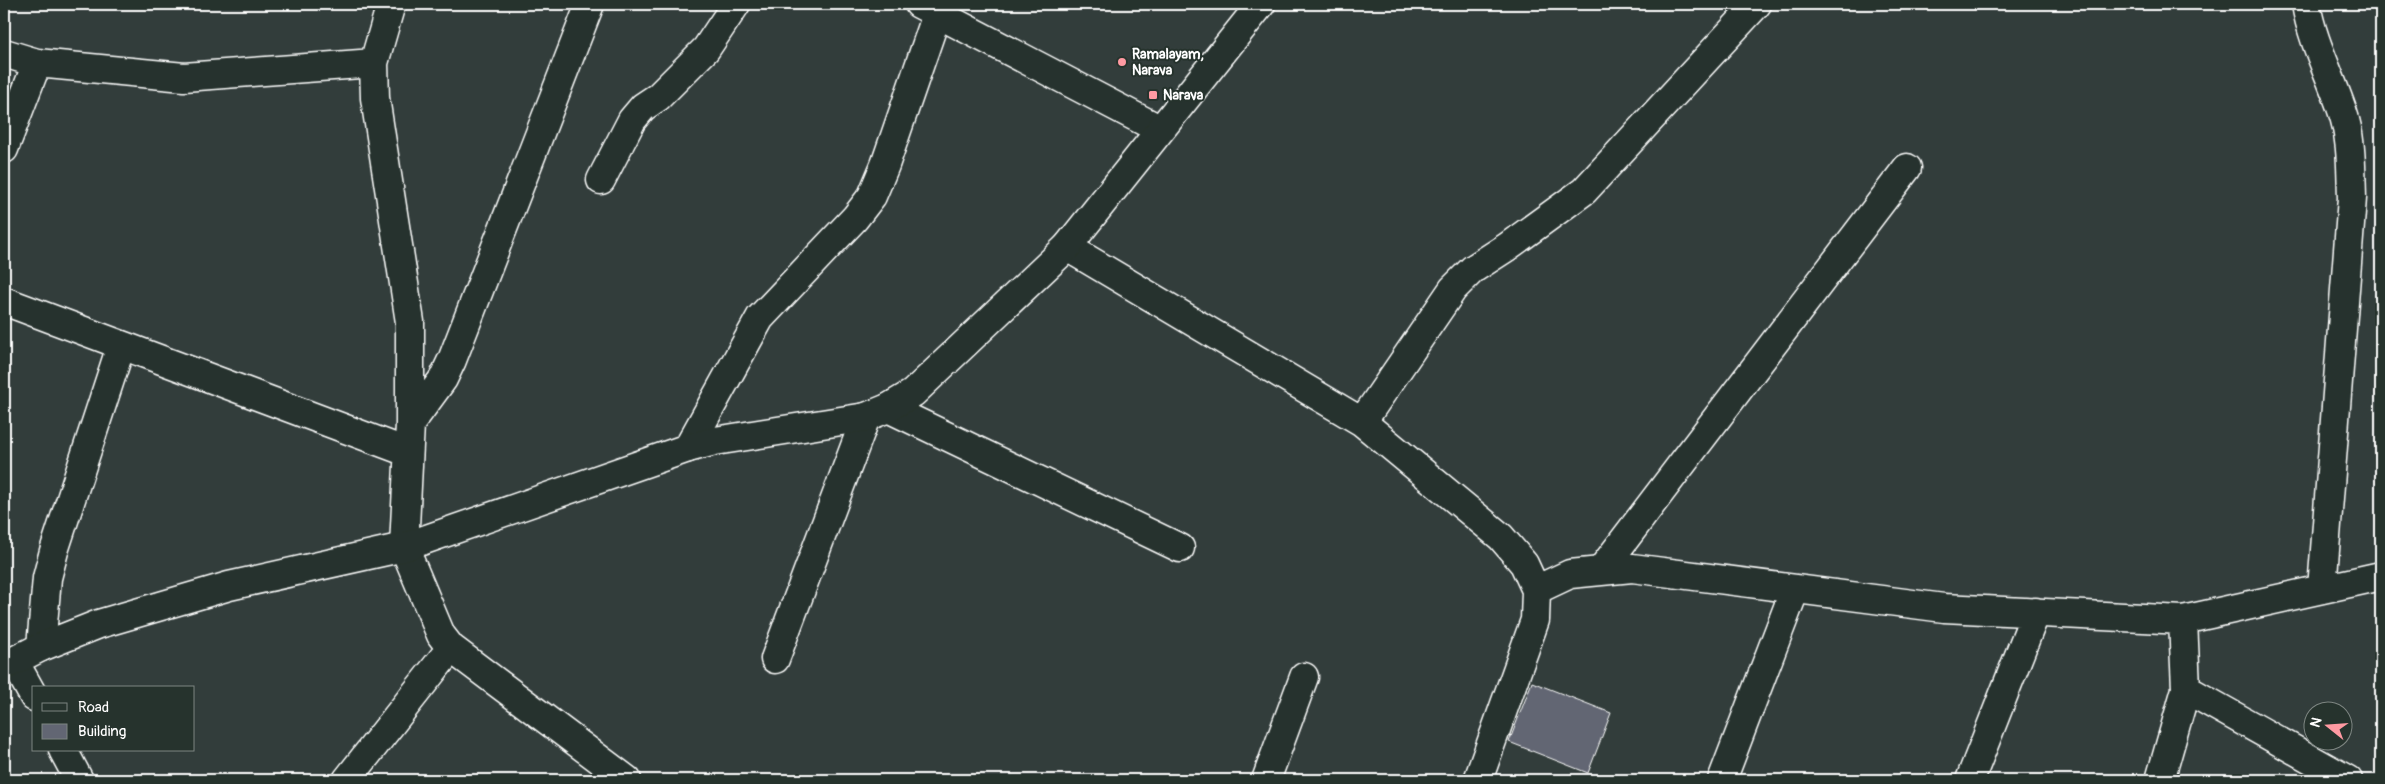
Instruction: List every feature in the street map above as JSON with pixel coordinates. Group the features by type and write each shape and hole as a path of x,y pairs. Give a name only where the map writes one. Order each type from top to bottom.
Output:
{"street":[{"path":"391,4 374,63 375,98 410,322 410,424 407,452 404,547 441,635 451,648 627,780"},
{"path":"410,424 443,380 452,360 590,4"},
{"path":"601,180 632,120 643,107 658,97 706,49 736,4"},
{"path":"32,694 9,663 41,647 99,624 229,586 404,547 688,448 715,441 877,412 913,393 1067,247 1159,129 1261,4"},
{"path":"1362,422 1453,289 1473,269 1507,247 1584,191 1757,4"},
{"path":"2306,4 2321,60 2342,111 2350,147 2352,198 2322,589"},
{"path":"688,448 760,318 855,218 872,196 885,166 926,7 1159,129"},
{"path":"4,53 37,63 184,77 374,63"},
{"path":"4,148 37,63"},
{"path":"1602,569 1907,168"},
{"path":"1067,247 1362,422 1501,537 1524,564 1536,590 1536,620 1478,780"},
{"path":"4,301 407,452"},
{"path":"41,647 47,578 54,551 121,346"},
{"path":"877,412 1180,548"},
{"path":"775,658 877,412"},
{"path":"1536,590 1570,574 1602,569 1632,568 1944,608 2183,620 2381,576"},
{"path":"1722,780 1795,589"},
{"path":"1970,780 2036,612"},
{"path":"2160,780 2186,689 2183,620"},
{"path":"347,780 451,648"},
{"path":"1266,780 1304,677"},
{"path":"2186,689 2348,780"},
{"path":"64,752 79,780"}],"building":[{"path":"1532,682 1611,713 1588,773 1509,742"}],"place":[{"name":"Ramalayam, Narava","path":"1122,62"},
{"name":"Narava","path":"1153,95"}]}
